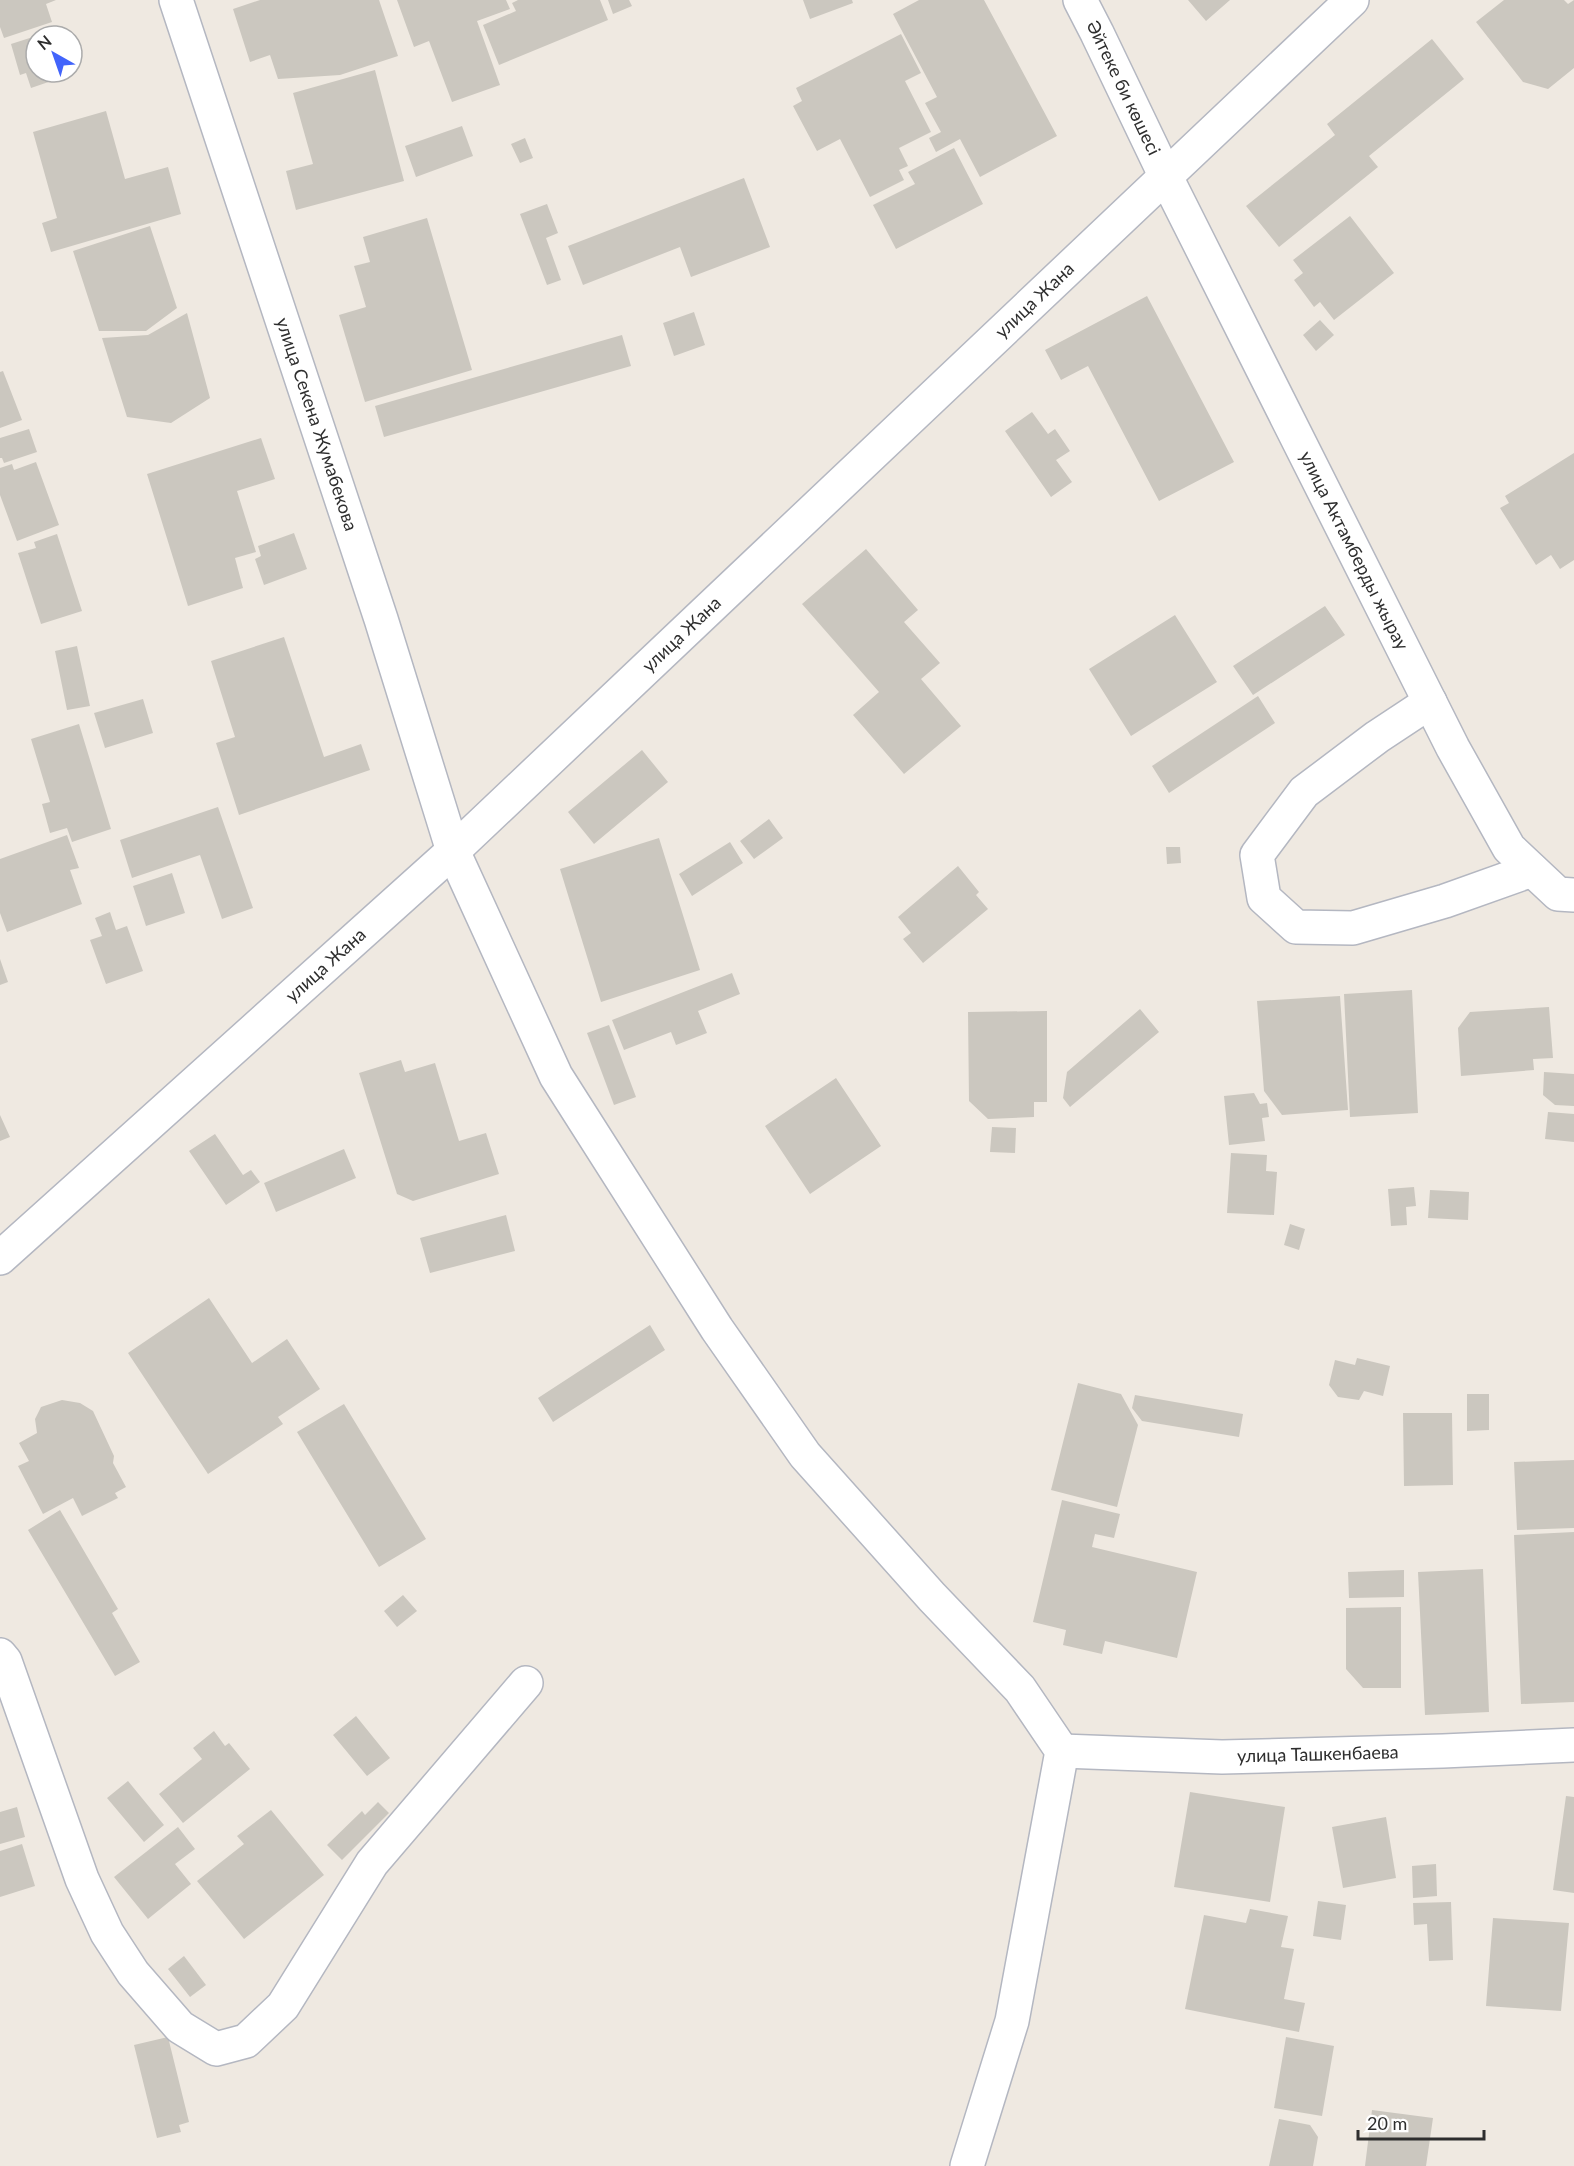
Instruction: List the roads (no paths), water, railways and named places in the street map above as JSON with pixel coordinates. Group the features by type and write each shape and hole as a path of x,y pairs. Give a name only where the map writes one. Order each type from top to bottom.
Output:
{"street":[{"name":"улица Секена Жумабекова","path":"176,0 381,619 453,851 556,1076 717,1329 805,1455 932,1597 1020,1689 1062,1751"},
{"name":"Әйтеке би көшесі","path":"1080,0 1098,33 1165,176"},
{"name":"улица Жана","path":"0,1258 453,851 1352,0"},
{"name":"улица Актамберды жырау","path":"1165,176 1453,748 1509,848 1558,894 1574,895"},
{"path":"1430,702 1377,737 1304,792 1257,855 1264,898 1296,927 1353,928 1444,901 1532,870"},
{"path":"0,1655 6,1661 82,1879 107,1933 133,1973 180,2027 216,2049 246,2041 283,2006 372,1863 526,1683"},
{"name":"улица Ташкенбаева","path":"1062,1751 1222,1757 1574,1745"},
{"path":"967,2166 1012,2021 1062,1751"}]}
